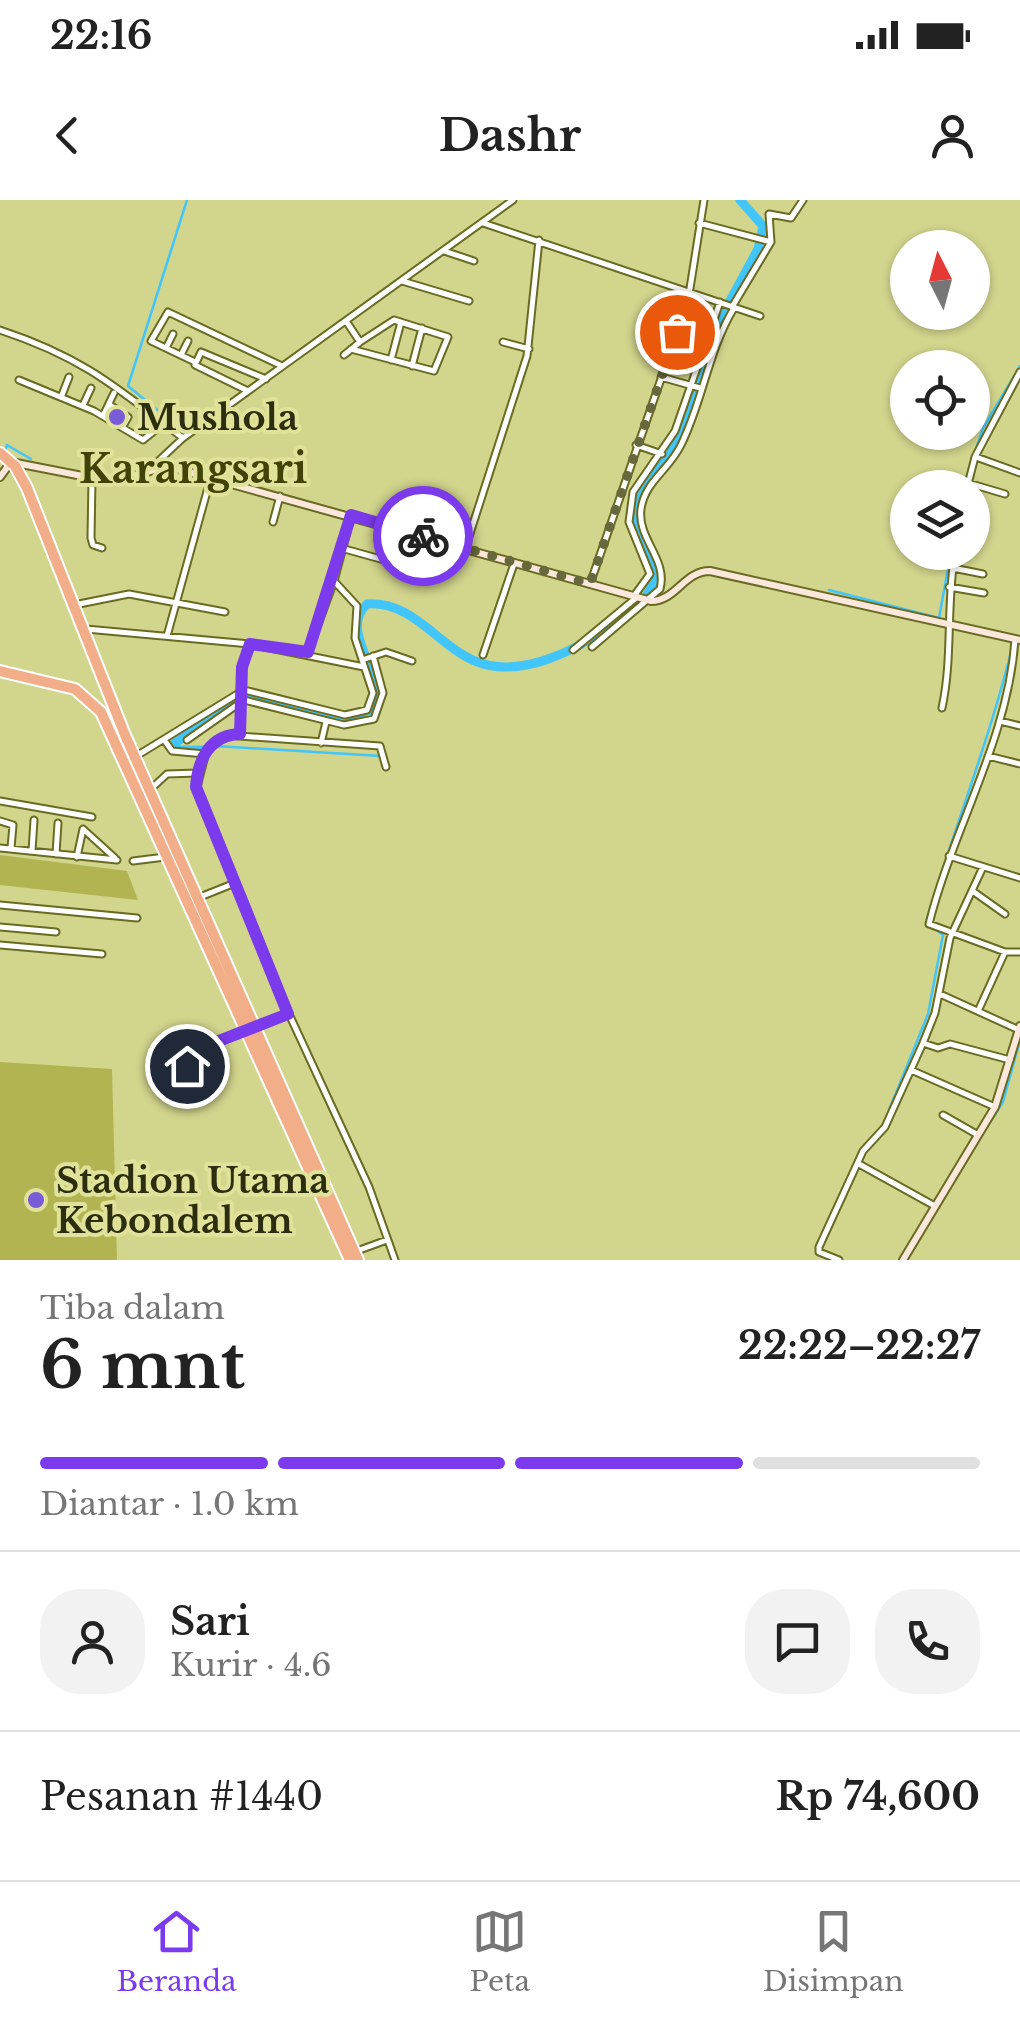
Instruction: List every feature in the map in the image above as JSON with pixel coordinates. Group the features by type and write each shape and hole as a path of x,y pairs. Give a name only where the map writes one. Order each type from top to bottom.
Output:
{"highway":[{"path":"6,458 27,488 104,682 150,783 165,834"},
{"path":"0,672 87,696 101,712 135,790 174,853 354,1257"},
{"path":"87,696 104,682"},
{"path":"174,853 200,897 253,1029"}],"street":[{"path":"0,477 6,458 92,480 129,480 152,467 182,438 514,200"},
{"path":"592,580 690,290 704,200"},
{"path":"572,650 646,597 650,574 632,533 629,508 641,478 662,454 728,306 769,242 768,215 792,218 802,200"},
{"path":"483,223 760,316"},
{"path":"699,224 769,242"},
{"path":"467,545 528,349 539,240"},
{"path":"444,251 474,261"},
{"path":"402,281 470,301"},
{"path":"592,647 646,597 661,571 642,532 642,505 650,484 683,442 695,386 728,306"},
{"path":"248,391 151,339 168,312 282,366"},
{"path":"344,354 390,321 448,337 436,370 352,349"},
{"path":"346,322 360,342"},
{"path":"390,360 401,322"},
{"path":"412,366 422,328"},
{"path":"0,330 56,348 95,370 182,438"},
{"path":"166,348 173,334"},
{"path":"181,355 188,341"},
{"path":"503,342 528,349"},
{"path":"195,362 204,351 266,379"},
{"path":"971,470 1020,372"},
{"path":"62,396 69,377"},
{"path":"661,377 695,386"},
{"path":"20,380 104,416 143,440 164,424"},
{"path":"1012,386 1020,392"},
{"path":"82,406 91,388"},
{"path":"104,416 114,393"},
{"path":"110,405 128,417 123,426"},
{"path":"636,445 662,454"},
{"path":"975,457 1020,473"},
{"path":"152,467 211,476 349,521 467,545 514,564 592,580 661,601 694,573 710,570 946,621 1016,643 1000,721 948,856 929,924 1005,952 1020,952"},
{"path":"167,636 211,476"},
{"path":"92,480 90,538 92,545 102,548"},
{"path":"990,490 1005,494"},
{"path":"273,522 280,496"},
{"path":"308,652 334,581 349,521"},
{"path":"342,548 395,563"},
{"path":"483,655 514,564"},
{"path":"942,708 950,668 946,621 952,570"},
{"path":"962,570 983,574"},
{"path":"244,695 353,726 371,714 383,693 354,633 356,603 334,581"},
{"path":"950,587 984,594"},
{"path":"74,605 129,594 225,612"},
{"path":"84,629 250,644 367,660 386,652 412,660"},
{"path":"240,734 242,667 250,644"},
{"path":"367,660 373,693 371,714"},
{"path":"1008,692 1020,695"},
{"path":"139,759 244,695 345,715 371,714"},
{"path":"186,740 244,695"},
{"path":"321,743 326,721"},
{"path":"1000,721 1020,726"},
{"path":"386,767 380,746 240,734 220,737 206,751 198,773 203,810 288,1014 369,1187 395,1260"},
{"path":"165,742 172,751 206,751"},
{"path":"988,756 1020,764"},
{"path":"150,783 169,774 198,773"},
{"path":"0,801 92,817"},
{"path":"32,852 34,820"},
{"path":"0,821 13,825 10,849"},
{"path":"56,854 58,823"},
{"path":"0,848 77,857 117,860 83,829 77,857"},
{"path":"133,861 174,853"},
{"path":"948,856 1020,878"},
{"path":"839,1260 819,1252 819,1247 862,1151 892,1114 923,1044 953,932 984,867"},
{"path":"200,897 235,883"},
{"path":"974,892 1005,914"},
{"path":"0,905 137,918"},
{"path":"0,927 56,932"},
{"path":"0,945 102,954"},
{"path":"979,1009 1005,952"},
{"path":"903,1260 995,1107 1019,1028 939,993"},
{"path":"187,1066 206,1047 288,1014"},
{"path":"923,1044 938,1048 950,1044 1010,1060"},
{"path":"910,1070 995,1107"},
{"path":"943,1115 978,1134"},
{"path":"859,1164 933,1206"},
{"path":"354,1257 387,1240"}],"shaded area":[{"path":"0,855 127,871 138,900 0,885"},
{"path":"0,1062 112,1069 117,1260 0,1260"}],"waterway":[{"path":"184,432 128,386 187,200"},
{"path":"210,750 174,750 171,746 241,696 337,718 354,720 373,714 376,685 358,632 360,612 367,604 398,609 475,661 510,667 565,652 598,634 640,602 651,589 655,572 637,532 636,499 679,438 717,325 758,249 763,226 740,200"},
{"path":"969,470 983,428 1020,366"},
{"path":"5,450 7,445 31,459"},
{"path":"829,590 939,618 948,570"},
{"path":"883,1125 928,1014 943,935 926,922 1011,652"},
{"path":"215,746 381,756"},
{"path":"990,1122 1003,1102 1020,1040"},
{"path":"946,1194 965,1163"}],"way so far":[{"path":"423,536 590,584 677,332"}],"place":[{"name":"Mushola","path":"117,417"},
{"name":"Stadion Utama Kebondalem","path":"36,1200"}],"district":[{"name":"Karangsari","path":"193,469"}],"route":[{"path":"187,1066 211,1044 288,1014 196,787 198,769 212,743 226,734 240,734 242,667 250,644 308,652 334,581 351,515 423,536"}]}
